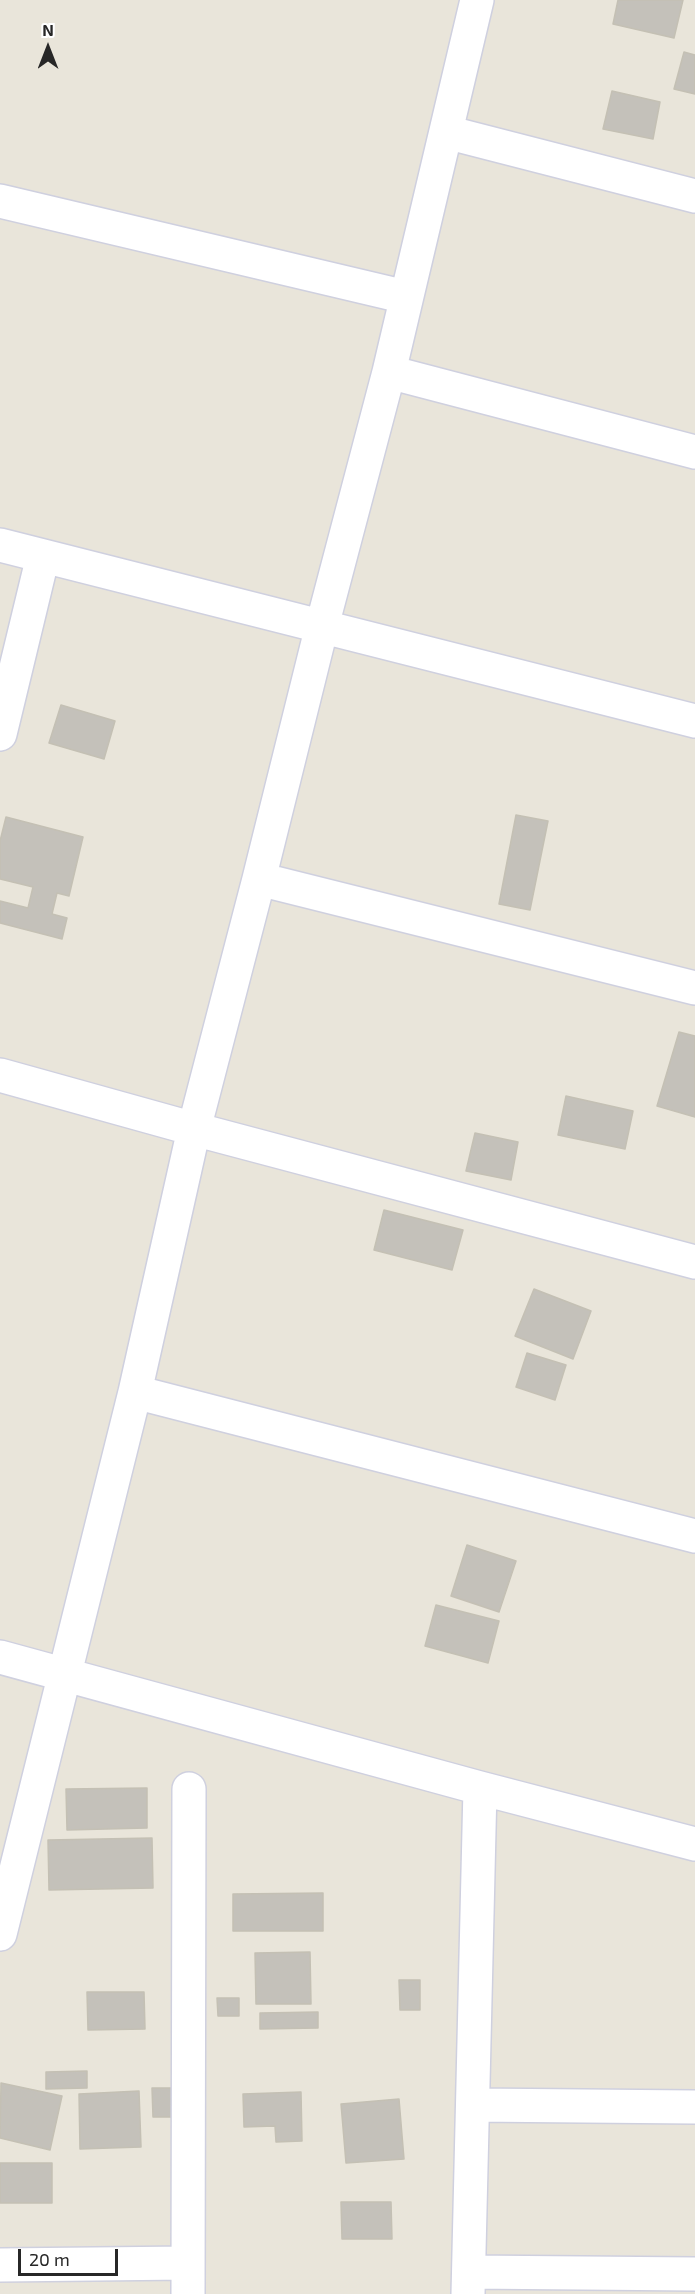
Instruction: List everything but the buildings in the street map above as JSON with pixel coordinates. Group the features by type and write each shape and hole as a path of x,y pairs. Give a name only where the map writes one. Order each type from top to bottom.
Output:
{"street":[{"path":"0,1935 135,1392 194,1130 389,372 476,0"},
{"path":"446,132 695,196"},
{"path":"0,201 406,297"},
{"path":"389,372 695,452"},
{"path":"0,545 695,721"},
{"path":"0,734 43,556"},
{"path":"259,879 695,988"},
{"path":"0,1075 194,1130 695,1262"},
{"path":"135,1392 695,1536"},
{"path":"0,1658 695,1844"},
{"path":"480,1788 469,2283 695,2274"},
{"path":"0,2265 188,2278 189,1789"},
{"path":"473,2105 695,2107"}]}
